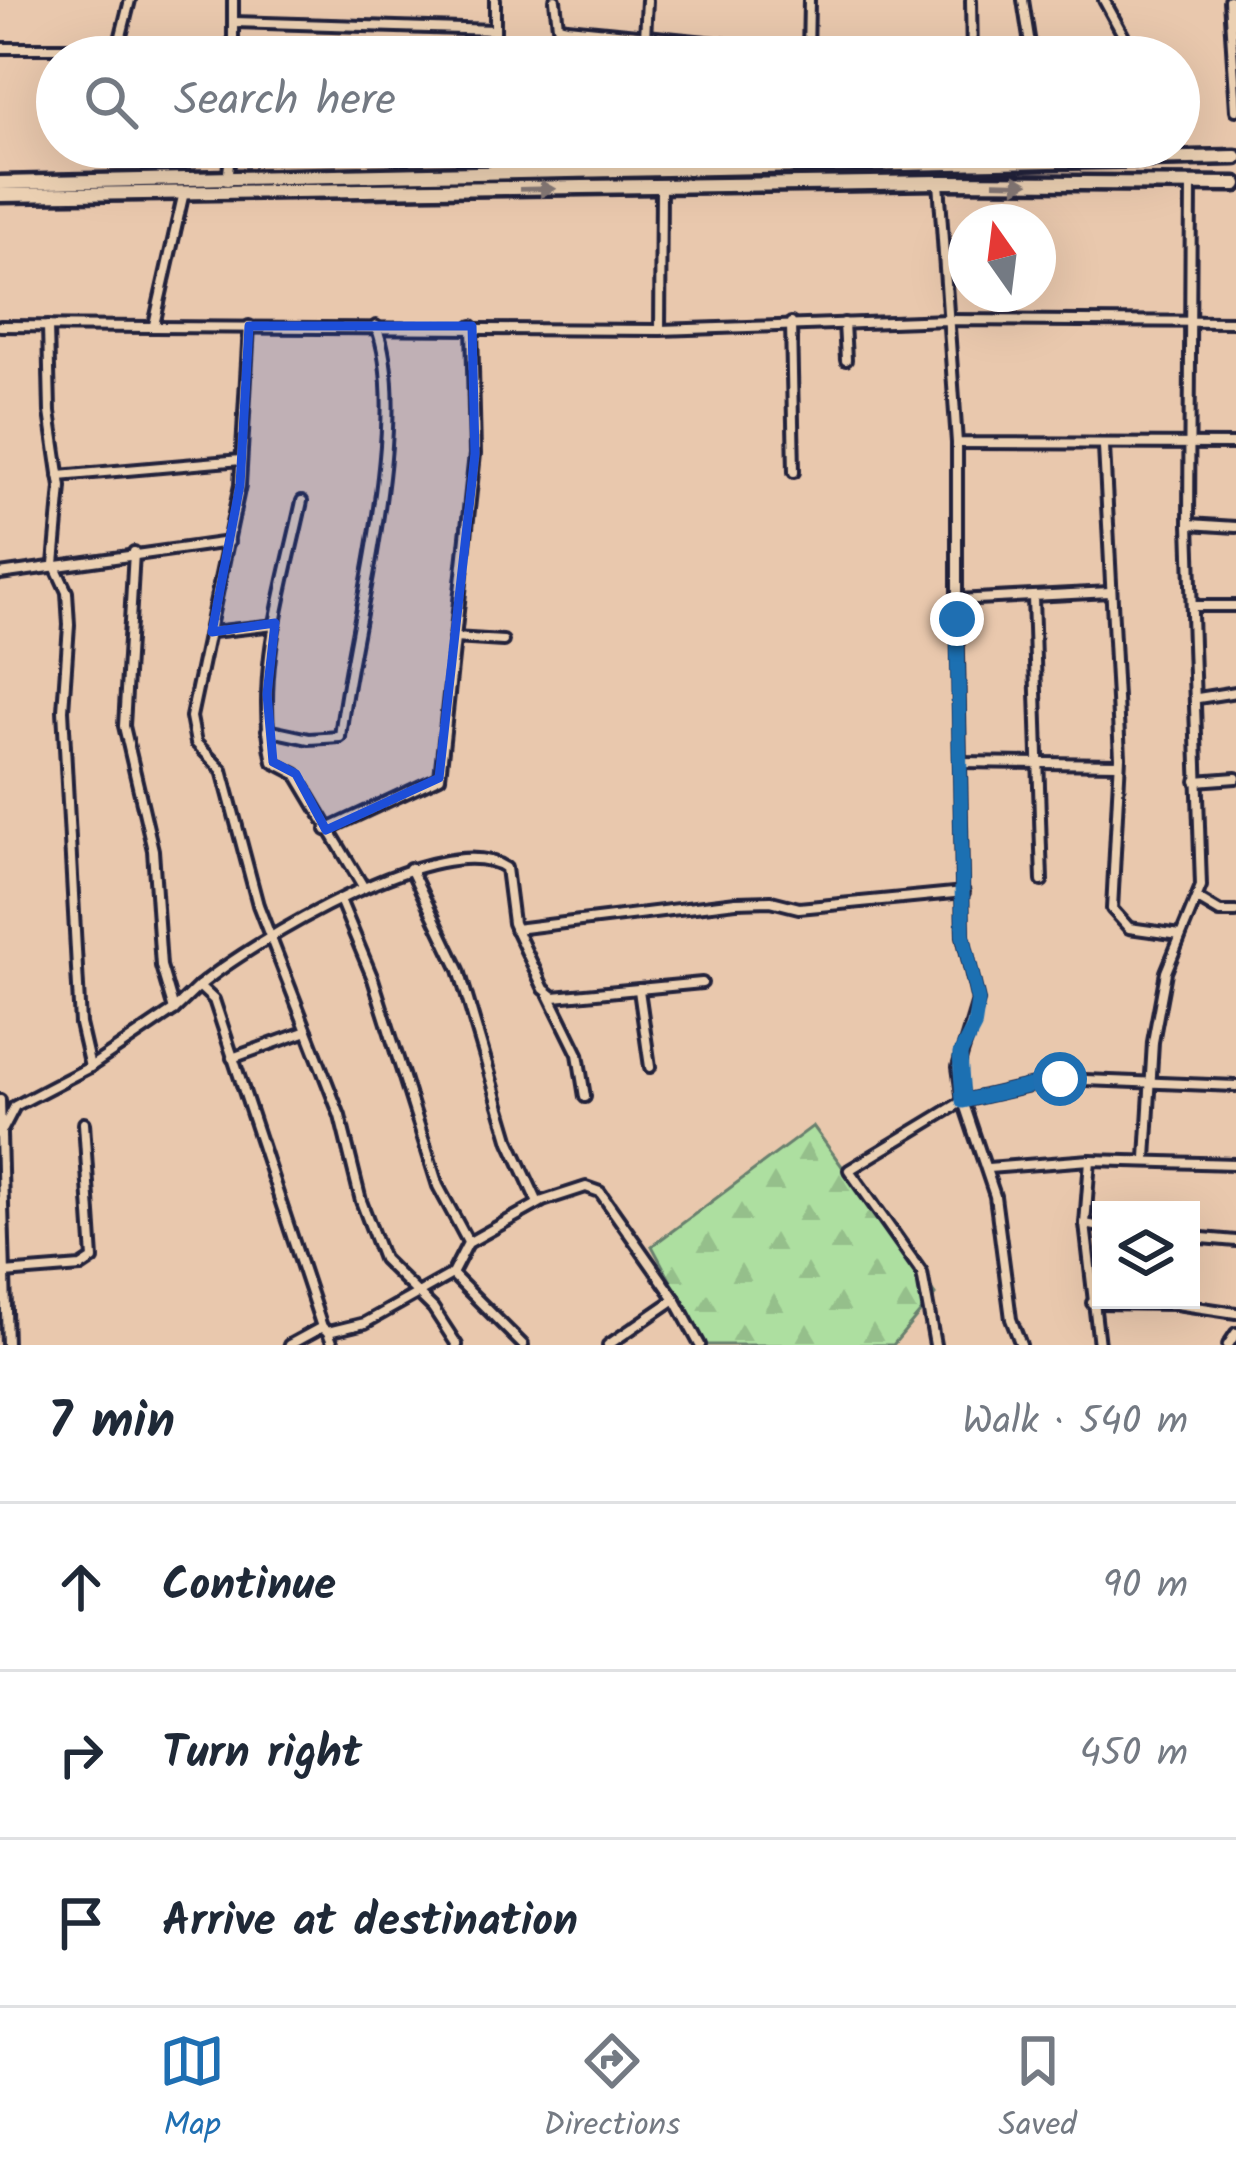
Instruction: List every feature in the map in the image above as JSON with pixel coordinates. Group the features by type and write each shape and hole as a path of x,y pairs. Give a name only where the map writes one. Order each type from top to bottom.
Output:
{"highway":[{"path":"1200,155 1236,157"},
{"path":"0,195 184,192 494,174 723,168"},
{"path":"0,183 661,188 939,182 1236,184"}],"street":[{"path":"121,36 130,0"},
{"path":"233,0 233,36"},
{"path":"495,0 495,36"},
{"path":"555,0 558,26 674,36"},
{"path":"647,0 647,36"},
{"path":"808,36 809,0"},
{"path":"971,0 972,36"},
{"path":"1023,0 1029,36"},
{"path":"1104,0 1124,36"},
{"path":"1229,0 1236,110"},
{"path":"233,22 495,30"},
{"path":"0,48 36,48"},
{"path":"228,186 229,168"},
{"path":"494,168 494,174"},
{"path":"939,182 957,443 963,935 978,1001 974,1027 960,1054 963,1101 988,1168 1003,1238 1011,1319 1021,1345"},
{"path":"1146,1158 1150,1083 1166,972 1198,899 1198,698 1188,446 1191,184"},
{"path":"660,330 661,188"},
{"path":"154,325 184,192"},
{"path":"0,326 660,330 948,320 1236,322"},
{"path":"791,323 794,472"},
{"path":"844,323 846,360"},
{"path":"48,326 50,412 59,476 54,564 68,602 68,800 80,1024 90,1067"},
{"path":"249,326 241,460 192,731 196,743 222,770 258,905 340,1116 381,1254 433,1308 457,1345"},
{"path":"268,730 309,739 340,737 380,484 385,348 376,326"},
{"path":"385,348 398,326"},
{"path":"326,830 439,778 476,454 472,326"},
{"path":"957,443 1236,444"},
{"path":"1104,447 1120,764 1115,916 1129,928 1180,935"},
{"path":"59,476 241,460"},
{"path":"302,501 275,625 268,730 274,762 296,773 364,888"},
{"path":"1189,524 1236,527"},
{"path":"0,574 229,542"},
{"path":"134,552 124,726 152,850 161,966 174,1010"},
{"path":"957,600 1110,592"},
{"path":"1033,597 1042,881"},
{"path":"1192,606 1236,607"},
{"path":"212,632 275,625"},
{"path":"454,638 503,641"},
{"path":"1198,698 1236,692"},
{"path":"961,762 1120,764"},
{"path":"1196,781 1236,778"},
{"path":"3,1129 15,1106 90,1067 174,1010 199,986 274,938 364,888 452,857 502,864 512,884 515,928 578,1054 585,1097"},
{"path":"410,868 459,970 510,1142 538,1203"},
{"path":"515,928 736,902 771,901 799,908 964,892"},
{"path":"1198,899 1236,913"},
{"path":"341,902 373,979 438,1186 468,1243"},
{"path":"548,994 702,983"},
{"path":"199,986 214,1000 333,1345"},
{"path":"639,990 650,1067"},
{"path":"232,1058 307,1031"},
{"path":"935,1345 922,1273 849,1170 963,1101 1060,1079 1236,1086"},
{"path":"7,1345 0,1101 15,1106"},
{"path":"4,1273 81,1267 93,1259 84,1123"},
{"path":"988,1168 1146,1158 1236,1164"},
{"path":"1090,1160 1085,1224 1092,1303"},
{"path":"289,1345 325,1330 365,1323 452,1274 468,1243 538,1203 586,1187 600,1192 675,1299 698,1340 682,1345"},
{"path":"1085,1224 1092,1225"},
{"path":"1200,1238 1236,1241"},
{"path":"452,1274 523,1345"},
{"path":"608,1345 675,1299"},
{"path":"1200,1308 1236,1313"},
{"path":"1093,1309 1099,1345"},
{"path":"1228,1345 1236,1333"}],"highlighted area":[{"path":"249,326 472,326 475,454 439,778 326,830 296,774 273,762 267,694 275,623 212,632 240,485"}],"green space":[{"path":"813,1126 935,1295 893,1345 705,1345 652,1246"}],"route":[{"path":"957,619 963,935 978,1001 974,1027 958,1067 963,1101 1060,1079"}]}
